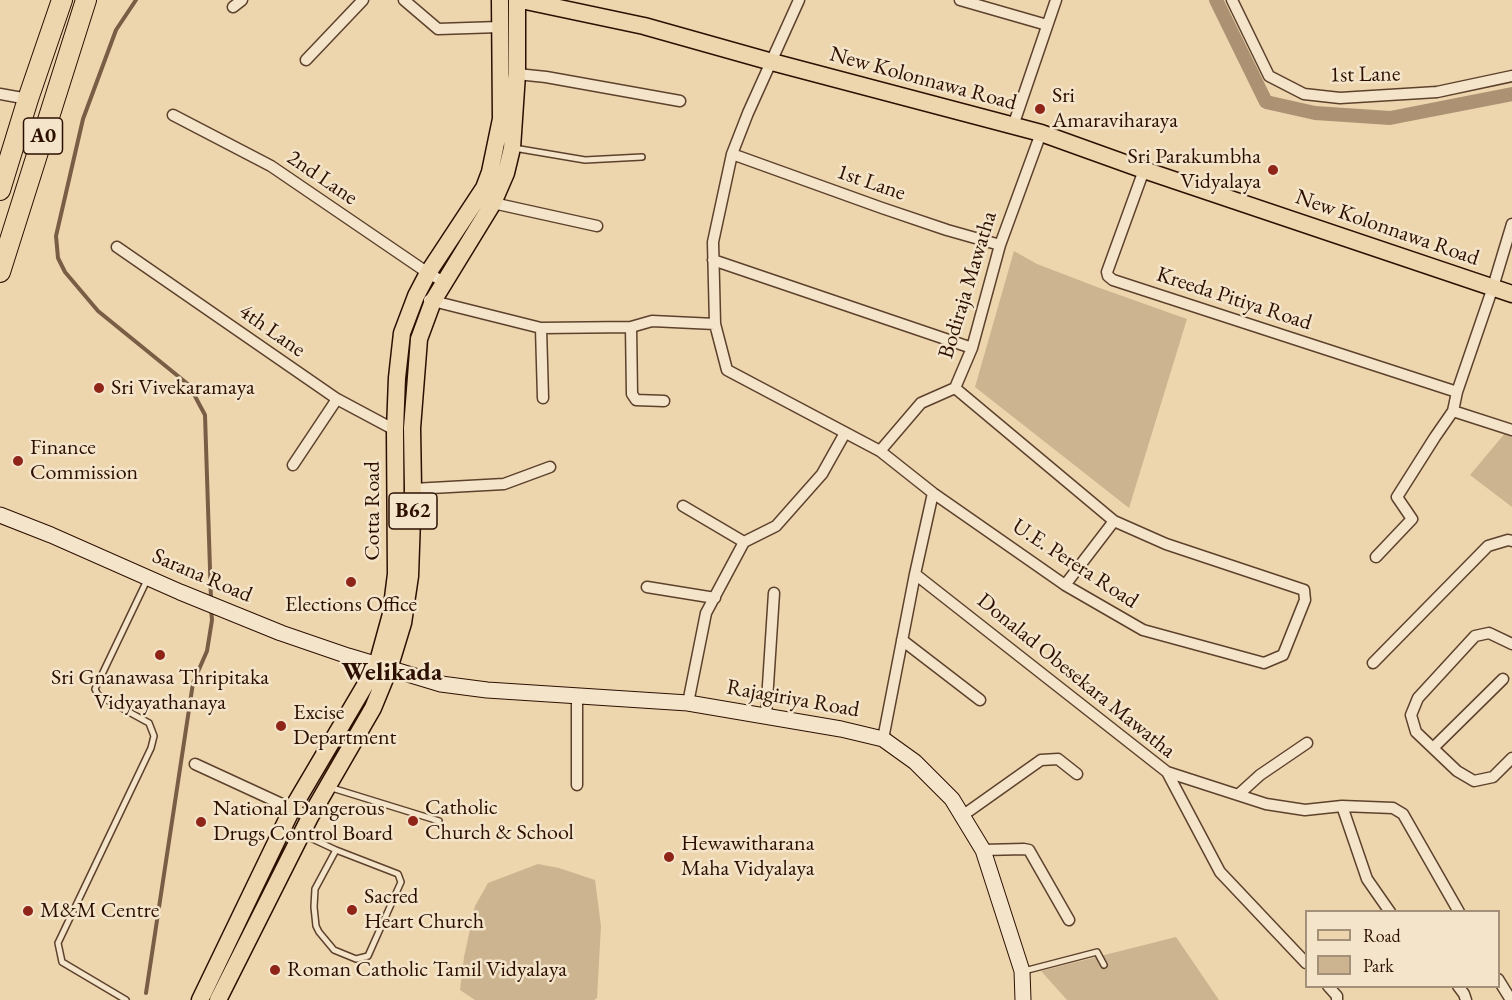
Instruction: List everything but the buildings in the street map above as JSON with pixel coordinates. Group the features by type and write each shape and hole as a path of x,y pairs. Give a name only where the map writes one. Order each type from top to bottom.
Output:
{"highway":[{"name":"A0","path":"0,190 62,0"},
{"name":"A0","path":"0,272 86,0"}],"main road":[{"name":"Cotta Road","path":"200,1000 292,809 383,667 403,623 410,576 403,550 395,430 402,333 416,296 428,273 484,188 490,172 501,119 500,0"},
{"name":"Cotta Road","path":"403,550 413,489 412,428 419,339 433,301 493,203 506,173 512,148 519,0"},
{"name":"New Kolonnawa Road","path":"519,0 644,26 1041,133 1512,294"},
{"name":"Cotta Road","path":"218,1000 310,818 373,708 383,667"}],"street":[{"path":"306,60 363,0"},
{"path":"404,0 438,29 499,27"},
{"name":"U.E. Perera Road","path":"799,0 732,154 713,242 715,324 727,370 880,451 933,493 1065,585 1143,630 1264,663 1283,655 1305,600 1304,590 1166,544 1114,521 955,387"},
{"path":"960,0 1047,25"},
{"path":"1013,126 1056,0"},
{"name":"1st Lane","path":"1232,0 1269,76 1304,94 1340,98 1437,92 1512,76"},
{"path":"517,74 680,101"},
{"path":"0,94 28,99"},
{"name":"2nd Lane","path":"172,116 271,166 444,282"},
{"name":"Bodiraja Mawatha","path":"880,451 921,403 955,387 972,348 999,245 1041,133"},
{"name":"1st Lane","path":"732,154 947,230 999,245"},
{"name":"Kreeda Pitiya Road","path":"1144,170 1107,272 1113,280 1456,392"},
{"path":"493,203 597,226"},
{"path":"1376,557 1412,519 1397,497 1453,411 1456,392 1493,287 1512,224"},
{"name":"4th Lane","path":"117,247 337,399 395,430"},
{"path":"713,260 972,348"},
{"path":"416,296 541,328 631,327 652,321 715,324"},
{"path":"631,327 632,394 636,400 664,401"},
{"path":"541,328 543,398"},
{"path":"293,465 337,399"},
{"path":"1453,411 1512,430"},
{"path":"395,430 412,428"},
{"path":"688,703 706,613 744,542 776,526 822,474 846,433"},
{"path":"413,489 504,484 550,467"},
{"path":"883,739 933,493"},
{"path":"682,506 744,542"},
{"name":"Sarana Road","path":"0,515 229,612 383,667"},
{"path":"1065,585 1114,521"},
{"path":"1373,663 1488,546 1512,541"},
{"name":"Donalad Obesekara Mawatha","path":"915,573 1167,771 1220,872 1305,962"},
{"path":"647,587 715,598"},
{"path":"766,716 774,593"},
{"path":"1512,644 1489,633 1475,636 1418,698 1411,715 1416,732 1457,771 1474,781 1493,777 1512,758"},
{"path":"902,640 980,700"},
{"name":"Rajagiriya Road","path":"383,667 441,684 487,690 688,703 841,729 883,739 915,762 952,799 983,850 1022,971 1023,1000"},
{"path":"1433,748 1503,679"},
{"path":"577,696 577,785"},
{"path":"1238,795 1260,775 1307,743"},
{"path":"962,816 1041,760 1058,759 1077,774"},
{"path":"195,764 310,818"},
{"path":"1167,771 1266,804 1305,810 1342,806 1393,808 1403,814 1458,910"},
{"path":"1342,806 1367,879 1389,910"},
{"path":"983,850 1029,850 1069,920"},
{"path":"1500,982 1511,1000"},
{"path":"1329,988 1337,996 1337,1000"}],"lane":[{"path":"512,148 585,160 642,157"},
{"path":"126,1000 62,962 58,943 151,748 154,736 149,723 98,695 95,689 148,578"},
{"path":"327,786 439,821"},
{"path":"302,834 398,874 401,882 368,956 356,959 334,950 316,926 315,889 336,850"},
{"path":"1022,971 1097,952 1104,965"}],"green space":[{"path":"1014,251 1037,264 1187,319 1129,508 975,387"},
{"path":"1506,432 1512,435 1512,507 1470,475"},
{"path":"538,864 559,868 595,880 601,926 597,998 594,1000 475,1000 460,990 464,957 475,906 488,883"},
{"path":"1176,937 1219,1000 1067,1000 1041,971"}],"waterway":[{"path":"136,0 116,30 83,119 56,236 58,258 65,272 98,311 189,385 205,415 211,600"},
{"path":"1216,0 1266,102 1315,113 1390,118 1512,94"},
{"path":"146,993 193,683 207,651 212,620 211,608"}],"place":[{"name":"Sri Amaraviharaya","path":"1040,109"},
{"name":"Sri Parakumbha Vidyalaya","path":"1273,170"},
{"name":"Sri Vivekaramaya","path":"99,388"},
{"name":"Finance Commission","path":"18,461"},
{"name":"Elections Office","path":"351,582"},
{"name":"Sri Gnanawasa Thripitaka Vidyayathanaya","path":"160,655"},
{"name":"Excise Department","path":"281,726"},
{"name":"Catholic Church & School","path":"413,821"},
{"name":"National Dangerous Drugs Control Board","path":"201,822"},
{"name":"Hewawitharana Maha Vidyalaya","path":"669,857"},
{"name":"Sacred Heart Church","path":"352,910"},
{"name":"M&M Centre","path":"28,911"},
{"name":"Roman Catholic Tamil Vidyalaya","path":"275,970"}],"district":[{"name":"Welikada","path":"392,673"}]}
